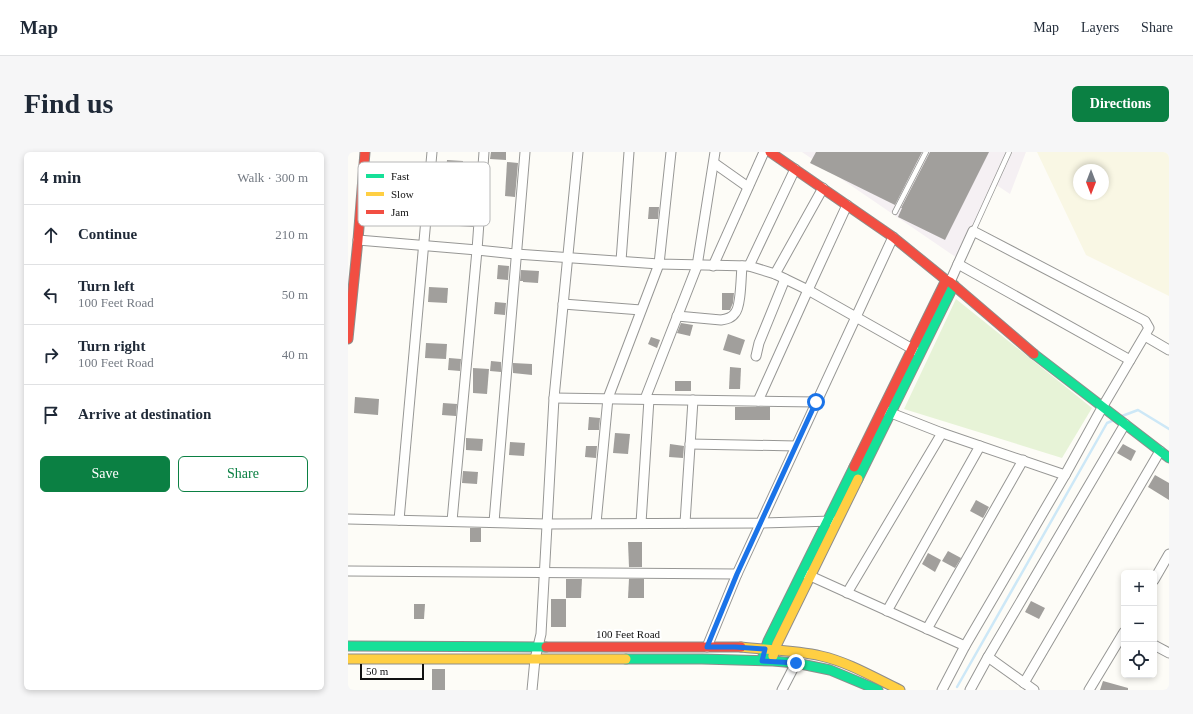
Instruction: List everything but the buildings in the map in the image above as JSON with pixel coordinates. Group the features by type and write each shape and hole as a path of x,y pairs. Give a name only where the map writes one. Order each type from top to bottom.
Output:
{"street":[{"path":"364,162 365,152"},
{"path":"431,162 432,152"},
{"path":"483,162 484,152"},
{"path":"494,522 525,152"},
{"path":"532,690 535,659 541,634 554,398 578,152"},
{"path":"620,261 629,152"},
{"path":"596,523 608,398 659,264 671,152"},
{"path":"641,523 647,399 697,266 715,152"},
{"path":"713,266 764,152"},
{"path":"770,152 893,237 950,282 1026,348 1169,458"},
{"path":"714,163 748,187"},
{"path":"677,316 721,320 728,319 733,316 738,308 746,266 795,169"},
{"path":"775,274 823,188"},
{"path":"758,401 847,205"},
{"path":"348,339 359,226"},
{"path":"399,520 425,226"},
{"path":"452,521 479,226"},
{"path":"767,661 765,649 806,574 838,521 887,411 950,282 973,231 1145,321 1149,328 1102,406 1066,475 965,646 942,690"},
{"path":"707,647 737,574 893,237"},
{"path":"358,240 516,254 659,264 746,266 775,274 808,290 916,351"},
{"path":"958,264 1130,360"},
{"path":"756,356 759,343 785,279"},
{"path":"563,304 641,310"},
{"path":"1145,336 1169,350"},
{"path":"554,398 816,402"},
{"path":"685,523 693,400"},
{"path":"887,411 942,433 1066,475"},
{"path":"767,661 774,650 827,521 887,411"},
{"path":"970,690 1125,424"},
{"path":"847,593 942,433"},
{"path":"690,444 796,446"},
{"path":"887,612 980,446"},
{"path":"1024,683 1160,451"},
{"path":"927,629 1023,460"},
{"path":"348,519 546,524 761,523 838,521"},
{"path":"1157,575 1169,554"},
{"path":"348,571 737,574"},
{"path":"806,574 887,612 965,646"},
{"path":"1089,690 1121,637"},
{"name":"100 Feet Road","path":"348,646 735,647 765,649 800,652 822,656 847,665 900,690"},
{"path":"1157,647 1169,653"},
{"path":"988,657 1034,690"},
{"path":"348,659 702,659 767,661 796,663 830,670 878,690"},
{"path":"782,690 796,663"}],"lane":[{"path":"895,212 926,152"},
{"path":"973,231 1009,152"}],"shaded area":[{"path":"802,152 1026,152 1010,194 995,184 957,258"},
{"path":"1037,152 1169,152 1169,296 1086,255"}],"green space":[{"path":"956,299 1092,408 1062,458 904,409"}],"waterway":[{"path":"1122,416 1138,410 1169,429"},
{"path":"957,687 1107,423 1114,420"}],"traffic: fast":[{"path":"858,479 954,285"},
{"path":"1034,354 1169,458"},
{"path":"763,656 768,641 854,467"},
{"path":"348,646 546,647"},
{"path":"626,659 702,659 796,663 830,670 878,690"}],"traffic: slow":[{"path":"773,656 777,644 858,479"},
{"path":"741,647 801,652 821,656 841,662 900,690"},
{"path":"348,659 626,659"}],"traffic: jam":[{"path":"364,162 365,152"},
{"path":"770,152 893,237 950,282 1034,354"},
{"path":"348,339 359,226"},
{"path":"854,467 946,280"},
{"path":"546,647 741,647"}],"route":[{"path":"796,663 762,661 765,649 707,647 737,574 816,402"}]}
